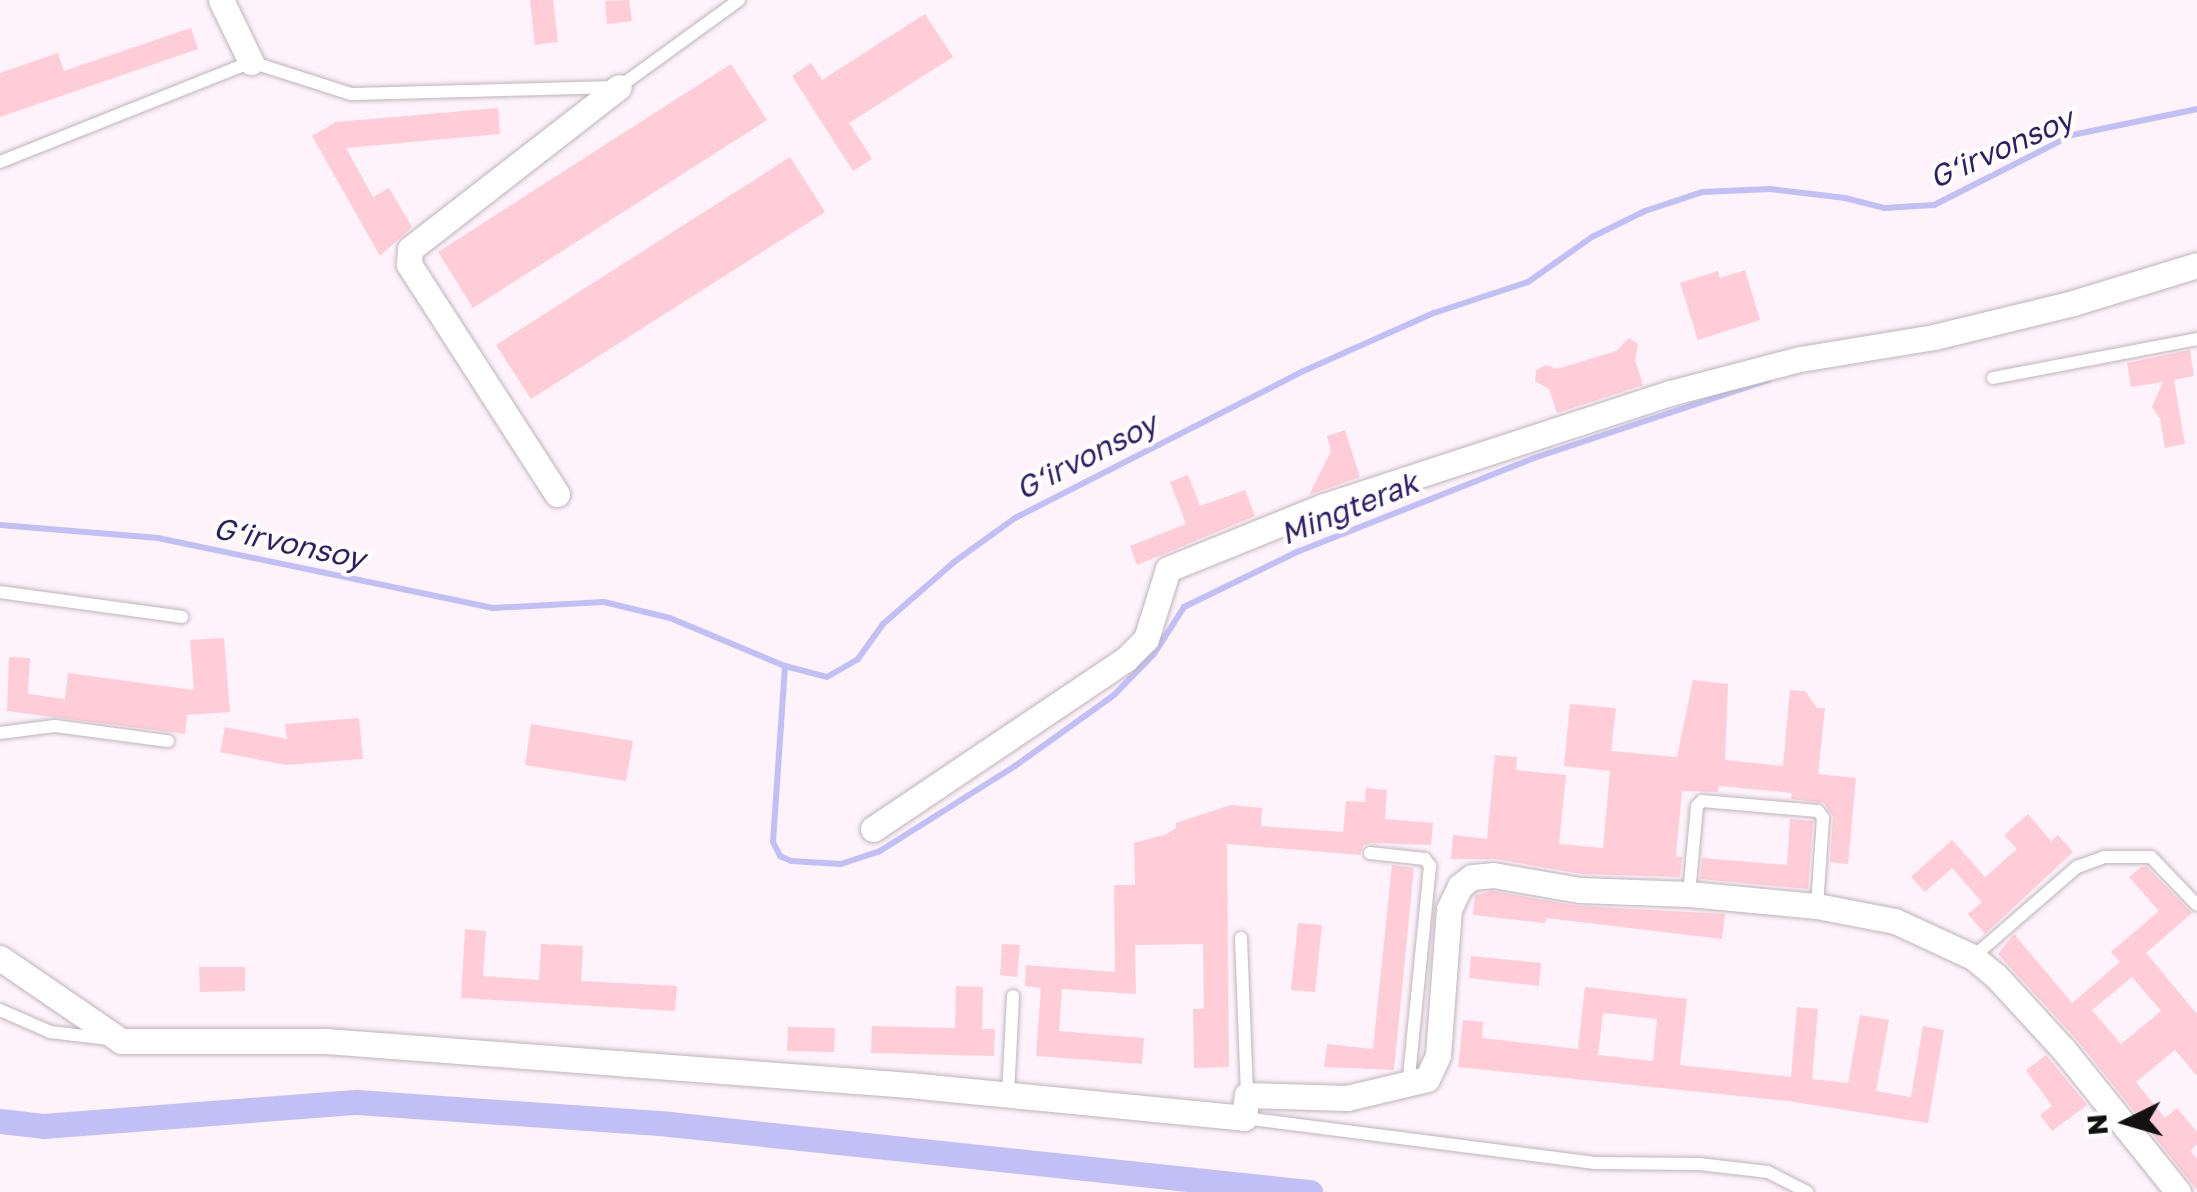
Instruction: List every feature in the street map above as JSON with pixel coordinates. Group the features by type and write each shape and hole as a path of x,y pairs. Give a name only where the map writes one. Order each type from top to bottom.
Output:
{"street":[{"path":"221,0 252,62"},
{"path":"557,494 409,264 410,249 618,87"},
{"path":"873,829 1126,659 1146,639 1168,569 1324,506 1670,393 1800,358 1934,337 2074,303 2197,265"},
{"path":"0,958 121,1041 326,1042 1008,1095 1246,1106 1347,1098 1427,1079 1438,1055 1448,909 1460,886 1472,877 1492,875 1580,890 1689,894 1817,906 1895,920 1973,957 2064,1050 2178,1192"}],"lane":[{"path":"0,162 252,62 352,94 618,87 739,0"},
{"path":"1993,378 2197,339"},
{"path":"0,592 182,617"},
{"path":"0,734 55,726 168,741"},
{"path":"1689,894 1697,806 1702,801 1818,811 1824,818 1817,906"},
{"path":"1370,854 1425,859 1430,866 1408,1085"},
{"path":"1973,957 2077,867 2104,857 2150,857 2197,904"},
{"path":"1241,938 1246,1106 1596,1163 1699,1164 1768,1172 1807,1192"},
{"path":"1008,1095 1012,996"},
{"path":"0,1010 50,1032 121,1041"}],"building":[{"path":"530,0 553,0 558,42 535,45"},
{"path":"629,0 632,21 607,24 605,1"},
{"path":"925,14 953,57 849,123 872,159 853,171 792,76 811,63 822,80"},
{"path":"191,28 198,49 0,117 0,73 58,53 64,71"},
{"path":"731,64 767,120 473,308 438,252"},
{"path":"498,108 500,134 346,148 373,197 389,188 412,227 380,256 312,136 336,122"},
{"path":"790,157 825,212 531,399 496,345"},
{"path":"1745,270 1760,320 1698,340 1680,283 1718,271 1720,278"},
{"path":"1629,338 1638,344 1635,360 1643,385 1557,413 1549,389 1535,381 1536,370 1546,365 1557,369 1616,351"},
{"path":"2190,350 2194,376 2174,380 2185,444 2165,448 2160,419 2152,407 2163,382 2131,387 2127,363"},
{"path":"1345,430 1360,477 1309,495 1331,451 1327,436"},
{"path":"1188,475 1200,506 1245,490 1255,516 1137,565 1130,546 1186,524 1170,482"},
{"path":"224,638 230,712 187,715 185,734 7,711 9,657 30,658 28,694 65,699 68,673 194,690 190,640"},
{"path":"1693,680 1728,684 1725,760 1783,766 1790,690 1805,691 1817,708 1825,708 1818,774 1856,778 1848,864 1830,862 1833,817 1824,803 1791,799 1792,793 1719,786 1718,792 1682,791 1676,856 1682,857 1680,877 1582,874 1496,859 1451,859 1453,835 1487,839 1495,755 1517,757 1516,770 1566,775 1559,844 1603,848 1610,771 1564,766 1570,704 1616,708 1611,751 1677,757"},
{"path":"359,718 363,759 286,765 220,752 225,727 287,739 285,724"},
{"path":"531,724 633,741 626,781 525,765"},
{"path":"1366,788 1387,790 1385,819 1433,823 1431,845 1370,843 1363,846 1360,855 1227,844 1229,1067 1194,1068 1193,1009 1204,1009 1203,944 1135,945 1136,994 1062,989 1059,1031 1144,1038 1142,1064 1036,1056 1041,988 1025,986 1026,965 1115,972 1114,885 1135,885 1134,843 1167,834 1176,828 1176,823 1231,805 1262,808 1261,826 1343,832 1346,801 1365,802"},
{"path":"2028,814 2051,841 2058,835 2073,852 1985,934 1968,914 1982,902 1952,868 1925,892 1911,877 1952,840 1985,877 2017,849 2004,835"},
{"path":"1790,819 1813,821 1808,889 1700,879 1702,858 1787,865"},
{"path":"1392,865 1414,868 1394,1070 1324,1067 1327,1044 1373,1049"},
{"path":"2147,867 2192,913 2146,953 2197,1014 2197,1076 2175,1050 2136,1082 2165,1118 2177,1108 2197,1132 2197,1144 2190,1151 2197,1159 2197,1190 2077,1040 1998,954 2014,934 2072,1003 2120,962 2111,952 2159,911 2129,877","holes":["2132,977 2161,1011 2121,1044 2092,1010"]},
{"path":"1492,891 1579,906 1725,914 1722,939 1546,918 1545,923 1473,915 1475,895"},
{"path":"1298,923 1322,925 1315,992 1291,990"},
{"path":"465,929 486,931 483,976 539,980 541,944 583,946 581,981 677,986 675,1011 461,998"},
{"path":"1002,944 1020,945 1017,977 1000,975"},
{"path":"1471,956 1541,963 1539,986 1469,978"},
{"path":"199,967 245,967 245,991 200,992"},
{"path":"956,986 983,987 982,1029 995,1029 994,1056 871,1053 872,1026 955,1028"},
{"path":"1585,987 1687,999 1680,1065 1791,1077 1797,1007 1818,1009 1812,1079 1848,1083 1860,1015 1889,1020 1876,1091 1911,1097 1923,1026 1944,1030 1928,1123 1788,1101 1458,1067 1463,1020 1483,1022 1482,1038 1578,1049","holes":["1603,1013 1657,1019 1653,1061 1598,1055"]},
{"path":"788,1027 835,1028 834,1052 787,1051"},
{"path":"2046,1055 2087,1105 2052,1131 2040,1115 2052,1106 2026,1070"}],"waterway":[{"name":"G‘irvonsoy","path":"0,525 158,538 492,608 604,602 670,618 785,666 827,677 858,659 883,624 954,562 1015,518 1299,373 1434,313 1528,282 1592,237 1645,211 1702,192 1770,189 1845,198 1884,208 1934,205 2072,135 2197,109"},
{"name":"Mingterak","path":"785,666 773,842 780,856 791,861 841,864 880,851 1015,766 1114,695 1154,654 1184,607 1297,552 1537,457 1769,380"},
{"path":"0,1121 43,1126 357,1102 669,1124 1310,1192"}]}
